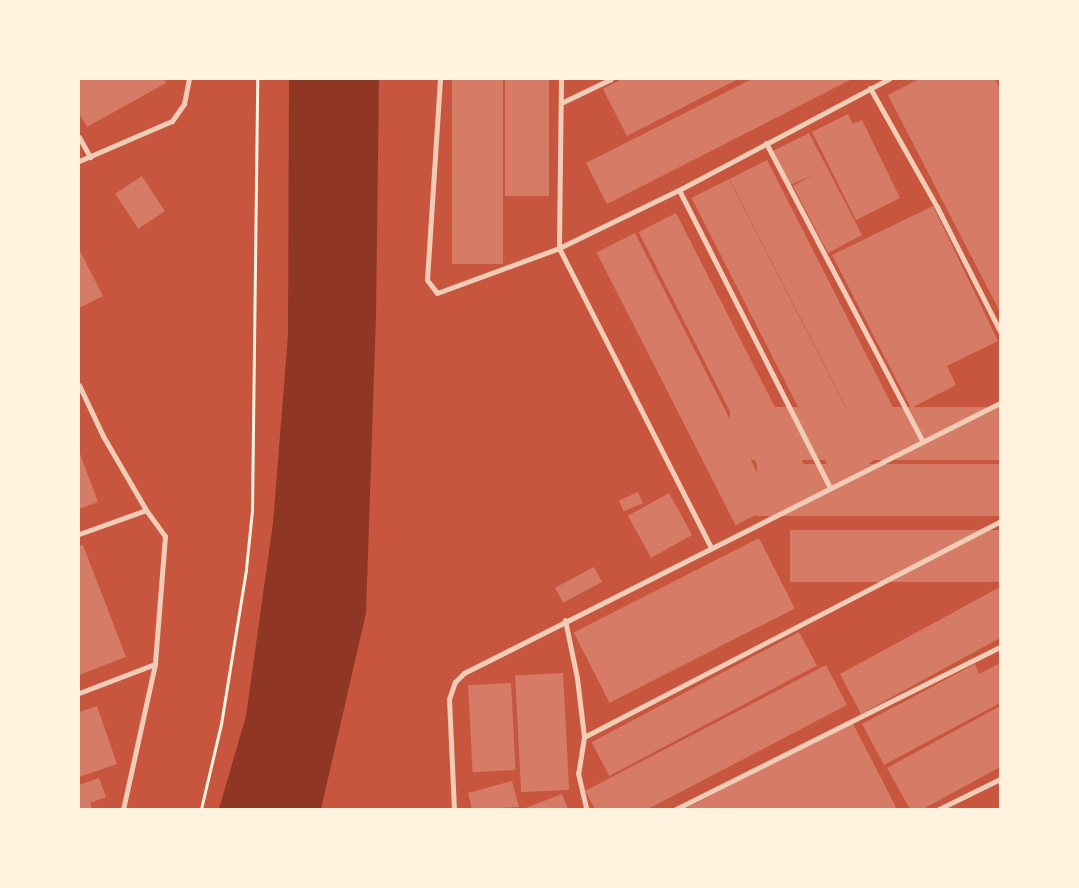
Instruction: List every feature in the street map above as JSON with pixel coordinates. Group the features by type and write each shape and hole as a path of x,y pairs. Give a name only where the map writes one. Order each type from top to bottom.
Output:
{"street":[{"path":"79,161 167,124 180,112 189,79"},
{"path":"440,79 427,280 434,291 503,271 560,248 679,190 889,79"},
{"path":"561,79 560,248 710,547"},
{"path":"562,104 611,79"},
{"path":"870,88 937,207 1000,331"},
{"path":"79,137 90,157"},
{"path":"766,143 922,440"},
{"path":"679,190 830,488"},
{"path":"79,385 146,510 165,536 155,664 123,809"},
{"path":"454,809 448,699 455,682 464,673 922,440 1000,403"},
{"path":"79,534 146,510"},
{"path":"584,737 1000,522"},
{"path":"565,620 577,678 584,737 578,772 586,809"},
{"path":"676,809 1000,647"},
{"path":"79,693 155,664"},
{"path":"939,809 1000,779"}],"path":[{"path":"200,809 221,724 246,569 252,510 257,79"}],"shaded area":[{"path":"289,79 379,79 376,315 366,613 321,809 219,809 246,716 273,523 288,335"}],"building":[{"path":"79,79 164,79 166,83 87,127 79,113"},
{"path":"452,79 503,79 503,264 452,264"},
{"path":"505,79 549,79 549,196 505,196"},
{"path":"622,79 738,79 627,136 603,89"},
{"path":"752,79 852,79 607,204 586,163"},
{"path":"919,79 995,79 1000,89 1000,312 888,95"},
{"path":"848,114 853,124 862,120 900,198 856,220 812,132"},
{"path":"809,133 862,235 828,253 793,186 813,175 790,185 773,151"},
{"path":"767,160 910,442 873,461 730,179"},
{"path":"142,176 165,211 138,229 115,193"},
{"path":"729,179 873,461 835,481 692,198"},
{"path":"933,206 998,341 947,366 956,385 911,408 832,255"},
{"path":"676,213 815,487 778,506 639,232"},
{"path":"635,233 774,506 736,525 597,253"},
{"path":"79,249 103,296 79,308"},
{"path":"730,407 1000,407 1000,460 730,460"},
{"path":"79,451 98,502 79,509"},
{"path":"757,464 1000,464 1000,516 757,516"},
{"path":"638,492 643,503 624,512 619,501"},
{"path":"669,493 692,535 651,558 628,516"},
{"path":"790,530 1000,530 1000,582 790,582"},
{"path":"759,538 795,608 610,703 574,632"},
{"path":"83,545 126,657 79,675 79,546"},
{"path":"594,567 602,582 563,603 555,588"},
{"path":"1000,587 1000,638 861,714 840,674"},
{"path":"799,632 817,666 609,776 592,742"},
{"path":"1000,663 1000,703 884,765 862,724 975,664 979,674"},
{"path":"826,665 847,705 648,809 595,809 585,791"},
{"path":"563,673 569,790 521,792 515,676"},
{"path":"511,683 516,770 473,772 468,685"},
{"path":"97,706 117,764 79,777 79,712"},
{"path":"1000,706 1000,767 923,809 910,809 887,768"},
{"path":"852,722 896,807 891,809 685,809"},
{"path":"99,778 106,797 90,803 92,809 79,809 79,785"},
{"path":"512,781 519,807 472,809 468,793"},
{"path":"562,794 568,809 523,809"}]}
